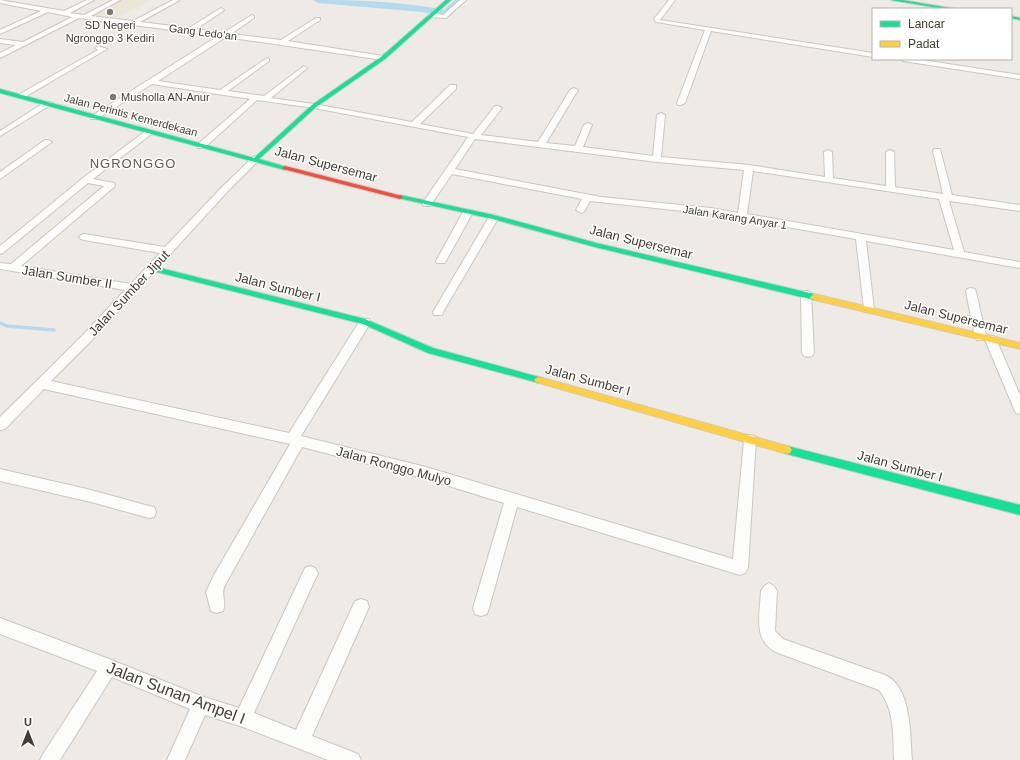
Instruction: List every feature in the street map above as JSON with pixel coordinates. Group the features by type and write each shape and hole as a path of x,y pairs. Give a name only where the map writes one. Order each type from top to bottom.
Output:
{"main road":[{"path":"256,159 314,106 383,58 449,0"},
{"path":"893,0 947,8"},
{"name":"Jalan Perintis Kemerdekaan","path":"0,91 201,146 256,159"},
{"name":"Jalan Supersemar","path":"256,159 427,204 494,217 602,247 869,309 1020,346"},
{"name":"Jalan Sumber I","path":"152,268 365,322 432,351 597,395 750,440 1020,510"}],"street":[{"path":"65,13 91,0"},
{"path":"86,16 117,0"},
{"path":"169,0 177,0"},
{"path":"134,23 177,0"},
{"path":"434,13 444,17 463,0"},
{"path":"672,0 657,19 658,21 708,30 872,54"},
{"name":"Gang Ledo'an","path":"0,2 78,16 225,34 383,58"},
{"path":"0,32 46,10"},
{"path":"190,30 221,10"},
{"path":"0,56 78,16"},
{"path":"94,117 252,17"},
{"path":"282,42 318,19"},
{"path":"681,103 708,30"},
{"path":"0,41 24,44"},
{"path":"20,96 104,49 98,48"},
{"path":"221,93 267,60"},
{"path":"910,60 1020,77"},
{"path":"265,99 304,68"},
{"path":"151,82 314,106 475,136 656,159 749,168 1020,208"},
{"path":"415,124 453,87"},
{"path":"540,145 574,90"},
{"path":"201,146 255,98"},
{"path":"0,134 48,104"},
{"path":"427,204 475,136 498,108"},
{"path":"656,159 661,115"},
{"path":"578,149 588,125"},
{"path":"0,251 86,180 150,132"},
{"path":"0,176 48,142"},
{"path":"937,150 946,198 960,255"},
{"path":"828,152 828,180"},
{"path":"890,152 891,190"},
{"name":"Jalan Sumber Jiput","path":"0,425 42,384 238,176 256,159"},
{"path":"742,216 749,168"},
{"name":"Jalan Karang Anyar 1","path":"450,171 586,197 711,211 1020,265"},
{"path":"13,268 111,185 86,180"},
{"path":"581,210 586,197"},
{"path":"441,261 468,212"},
{"path":"438,312 494,217"},
{"path":"84,237 168,250"},
{"path":"861,238 869,309"},
{"name":"Jalan Sumber II","path":"0,266 134,288"},
{"path":"971,292 986,338 1020,409"},
{"path":"806,295 808,353"},
{"path":"217,605 214,592 219,580 295,440 365,322"},
{"name":"Jalan Ronggo Mulyo","path":"42,384 295,440 426,473 740,568 750,440"},
{"path":"0,474 149,512"},
{"path":"481,608 512,499"},
{"path":"243,718 310,573"},
{"path":"769,591 767,632 770,638 778,645 885,684 891,689 897,702 903,760"},
{"path":"301,740 361,607"},
{"name":"Jalan Sunan Ampel I","path":"0,626 109,667 201,705 243,718 352,760"},
{"path":"49,760 109,667"},
{"path":"176,760 201,705"}],"shaded area":[{"name":"SD Negeri Ngronggo 3 Kediri","path":"114,0 150,0 113,20 86,16"}],"waterway":[{"path":"318,0 422,9 446,14 461,0"},
{"path":"0,323 7,326 54,330"}],"traffic: fast":[{"path":"256,159 314,106 383,58 449,0"},
{"path":"893,0 947,8"},
{"path":"1012,17 1020,19"},
{"path":"0,91 285,168"},
{"path":"400,197 494,217 595,245 814,297"},
{"path":"152,268 365,322 431,351 539,380"},
{"path":"787,450 1020,510"}],"traffic: slow":[{"path":"814,297 1020,346"},
{"path":"539,380 787,450"}],"traffic: jam":[{"path":"285,168 400,197"}],"place":[{"name":"SD Negeri Ngronggo 3 Kediri","path":"110,12"},
{"name":"Musholla AN-Anur","path":"113,97"}],"district":[{"name":"NGRONGGO","path":"133,163"}]}
